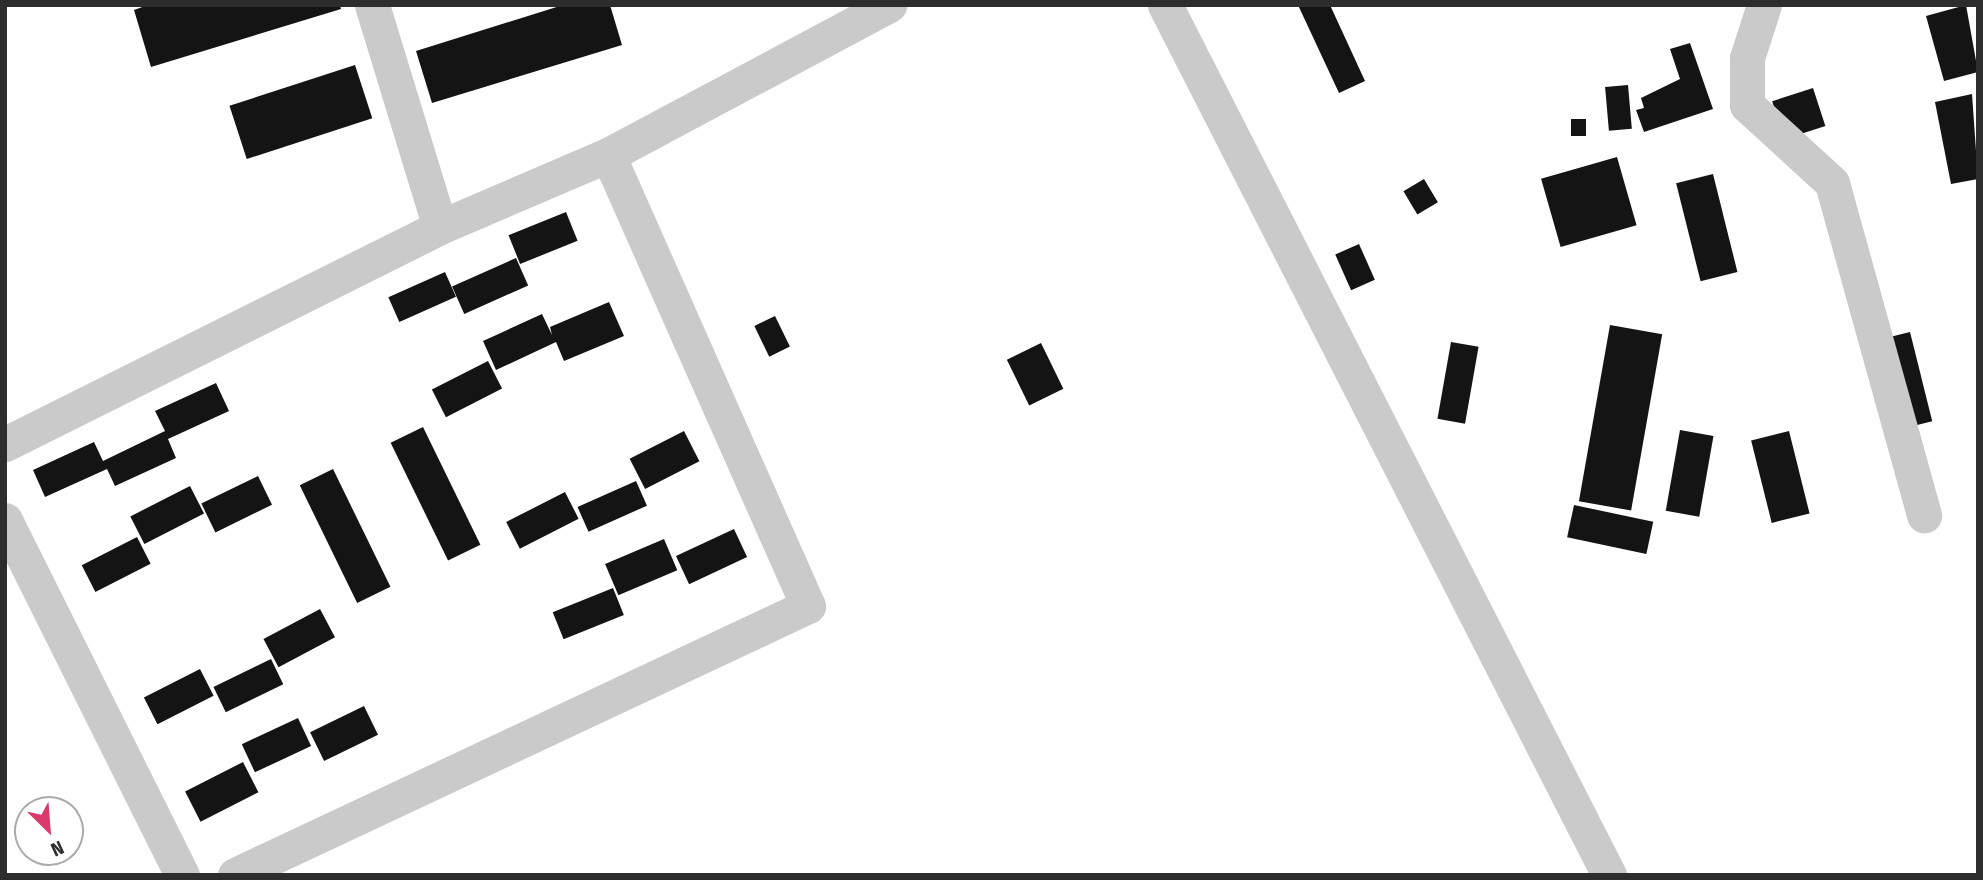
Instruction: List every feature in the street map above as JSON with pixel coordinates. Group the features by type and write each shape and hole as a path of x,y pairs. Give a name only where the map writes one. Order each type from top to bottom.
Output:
{"street":[{"path":"372,5 440,227"},
{"path":"5,444 440,227 608,155 889,5"},
{"path":"1165,5 1609,875"},
{"path":"1764,5 1746,58 1747,105 1832,183 1924,515"},
{"path":"235,875 808,606 608,155"},
{"path":"5,520 182,875"}],"building":[{"path":"148,5 340,5 341,9 151,67 134,10"},
{"path":"563,5 610,5 622,45 432,103 416,51"},
{"path":"1298,5 1330,5 1365,81 1339,93"},
{"path":"1966,5 1978,72 1944,81 1926,16"},
{"path":"1690,43 1713,109 1644,132 1636,110 1644,108 1641,98 1680,79 1670,49"},
{"path":"355,65 372,118 247,159 229,106"},
{"path":"1628,85 1632,129 1609,131 1605,87"},
{"path":"1813,88 1825,126 1784,139 1772,101"},
{"path":"1972,94 1978,179 1951,184 1935,102"},
{"path":"1571,119 1586,119 1586,136 1571,136"},
{"path":"1617,157 1637,225 1561,247 1541,179"},
{"path":"1713,174 1737,272 1701,281 1676,183"},
{"path":"1424,179 1438,202 1417,215 1403,191"},
{"path":"566,212 578,241 520,264 509,235"},
{"path":"1359,244 1375,280 1351,290 1335,255"},
{"path":"516,258 528,285 464,314 452,286"},
{"path":"445,272 456,297 399,322 388,297"},
{"path":"609,302 624,336 564,361 556,342 496,370 483,341 542,314 552,335 550,327"},
{"path":"775,316 790,347 769,357 754,326"},
{"path":"1610,325 1662,334 1631,510 1579,501"},
{"path":"1910,332 1932,421 1907,428 1885,338"},
{"path":"1451,342 1479,347 1465,424 1437,419"},
{"path":"1041,343 1063,389 1029,405 1007,360"},
{"path":"488,361 502,389 446,417 432,390"},
{"path":"216,383 229,411 168,439 176,458 115,486 107,469 45,497 33,470 94,442 103,461 165,431 155,411"},
{"path":"423,427 480,545 448,561 391,443"},
{"path":"1680,430 1713,436 1699,517 1666,511"},
{"path":"684,431 699,461 645,489 630,459"},
{"path":"1789,431 1810,513 1772,523 1751,440"},
{"path":"333,469 390,587 357,603 300,485"},
{"path":"258,476 272,505 215,532 201,504"},
{"path":"636,481 647,506 589,532 578,507"},
{"path":"190,486 204,514 144,544 130,516"},
{"path":"565,492 579,519 520,549 506,522"},
{"path":"1574,505 1653,522 1646,554 1567,537"},
{"path":"734,529 747,557 689,584 676,556"},
{"path":"137,537 151,564 95,592 82,565"},
{"path":"664,539 677,570 618,595 605,564"},
{"path":"613,588 624,615 564,639 553,612"},
{"path":"320,609 335,637 279,667 263,639"},
{"path":"271,659 283,684 226,712 213,687"},
{"path":"200,669 214,696 157,724 144,698"},
{"path":"364,706 378,735 324,761 310,732"},
{"path":"298,718 311,746 255,772 242,744"},
{"path":"243,762 258,792 201,822 185,792"}]}
